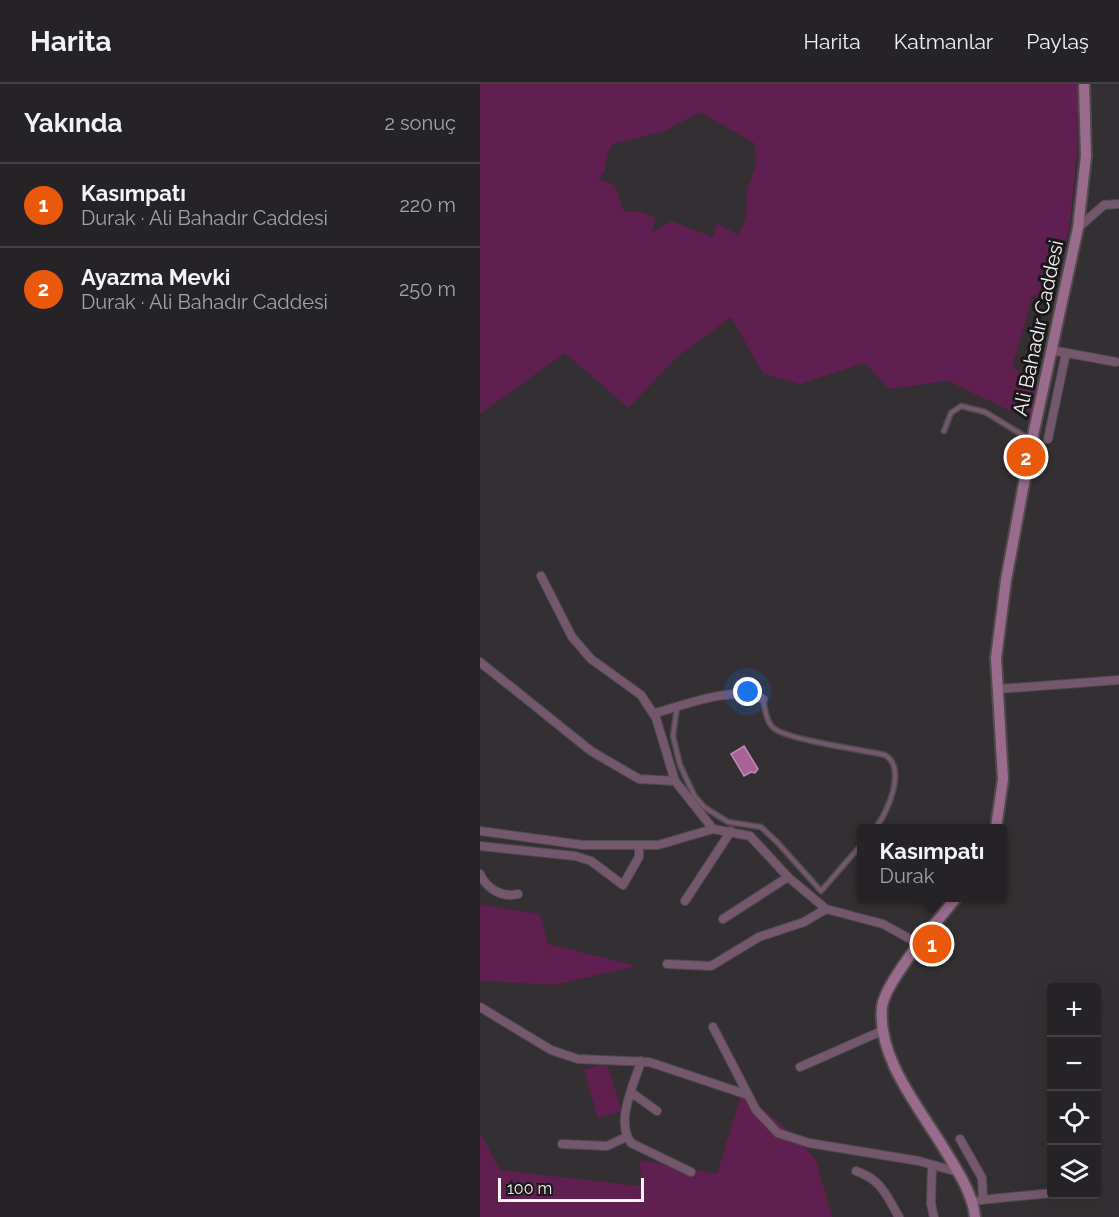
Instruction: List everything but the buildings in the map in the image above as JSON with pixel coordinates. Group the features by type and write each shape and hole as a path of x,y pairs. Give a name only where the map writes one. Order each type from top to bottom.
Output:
{"main road":[{"name":"Ali Bahadır Caddesi","path":"997,824 1003,779 996,658 1006,580 1032,440 1078,228 1086,156 1084,84"},
{"path":"952,902 919,944 882,1005 884,1030 892,1062 958,1172 975,1217"}],"street":[{"path":"1078,228 1104,206 1119,204"},
{"path":"1051,350 1116,362"},
{"path":"1048,439 1066,353"},
{"path":"541,576 572,637 591,659 641,695 653,714 675,781 713,829"},
{"path":"480,662 591,751 639,779 675,781"},
{"path":"998,689 1119,680"},
{"path":"653,714 708,698 755,694 763,699"},
{"path":"480,831 583,845 658,845 713,829 750,836 788,877 826,909 883,924 919,944"},
{"path":"685,901 730,831"},
{"path":"480,846 575,856 591,861 623,885 639,857 639,845"},
{"path":"480,874 490,888 501,894 509,896 518,894"},
{"path":"723,919 788,877"},
{"path":"668,964 711,966 759,937 804,922 826,909"},
{"path":"480,1007 551,1050 578,1059 641,1061 748,1095"},
{"path":"712,1027 756,1110 778,1133 809,1143 899,1157 958,1172"},
{"path":"800,1067 884,1030"},
{"path":"641,1061 625,1118 626,1137 631,1143 691,1172"},
{"path":"632,1093 657,1111"},
{"path":"562,1144 607,1146 626,1137"},
{"path":"960,1139 982,1178 983,1200"},
{"path":"932,1166 931,1204 934,1217"},
{"path":"856,1171 872,1176 899,1217"},
{"path":"970,1201 1047,1194"}],"lane":[{"path":"944,431 951,414 961,406 985,412 1032,440"},
{"path":"763,699 769,722 775,729 797,737 885,755 892,759 895,767 893,790 886,816 879,824"},
{"path":"677,707 673,736 680,765 694,795 704,807 728,822 760,828 777,842 821,891 857,849"}],"shaded area":[{"path":"480,84 1077,84 1078,146 1069,230 1052,296 1033,295 1012,368 1045,380 1033,422 948,381 889,389 865,363 800,384 763,374 731,317 677,357 628,408 565,353 480,414","holes":["700,112 754,143 756,162 748,189 745,221 738,235 717,223 713,237 671,221 652,232 656,218 642,212 624,212 615,185 598,179 605,170 607,153 613,144 665,131"]},
{"path":"744,746 758,769 755,773 751,772 744,776 731,754"},
{"path":"480,904 540,914 548,944 637,966 554,985 480,981"},
{"path":"607,1063 622,1111 598,1118 584,1070"},
{"path":"742,1091 793,1134 816,1160 832,1217 480,1217 480,1132 500,1170 641,1186 640,1160 717,1174"}],"place":[{"name":"Ayazma Mevki","path":"1026,457"},
{"name":"Kasımpatı","path":"932,944"}]}
